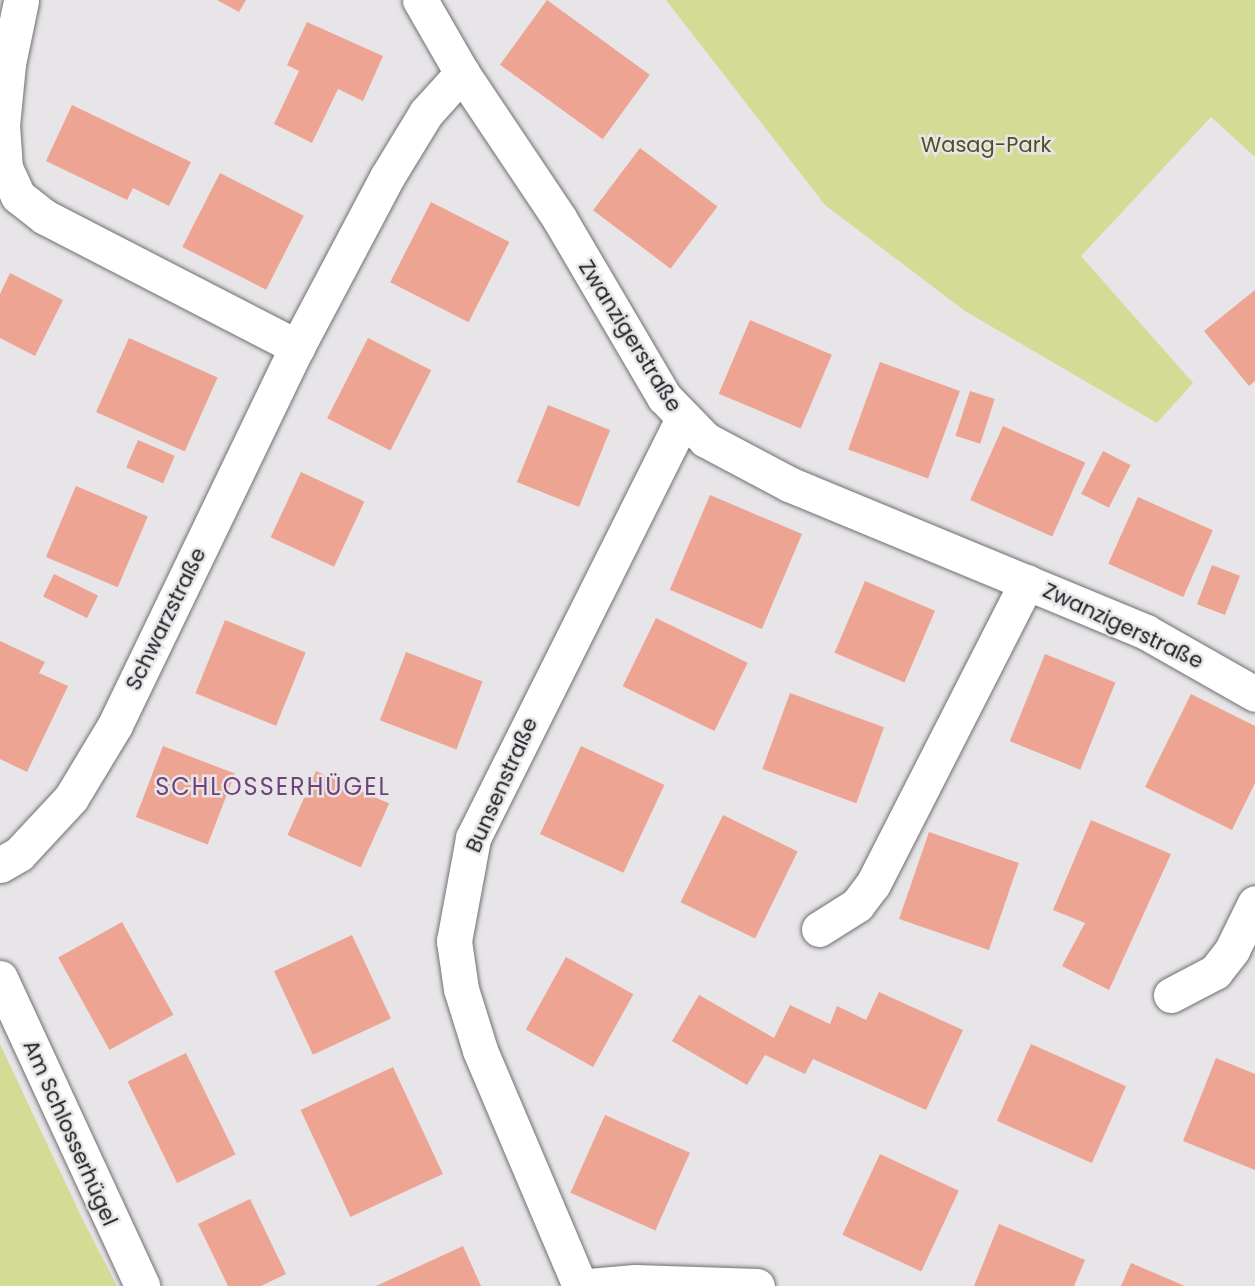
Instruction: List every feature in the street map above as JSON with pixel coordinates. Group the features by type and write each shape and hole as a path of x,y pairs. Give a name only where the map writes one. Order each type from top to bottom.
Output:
{"street":[{"name":"Zwanzigerstraße","path":"420,0 462,73 559,218 648,373 682,420 706,440 789,484 1146,632 1255,694"},
{"path":"21,1 8,64 2,125 5,168 18,196 45,217 297,347"},
{"name":"Schwarzstraße","path":"0,865 19,854 71,798 114,725 297,347 387,177 426,113 462,73"},
{"name":"Bunsenstraße","path":"580,1286 480,1050 461,989 454,941 473,838 682,420"},
{"name":"Zwanzigerstraße","path":"819,929 858,905 873,884 1027,582"},
{"path":"1171,995 1215,972 1232,950 1255,903"},
{"name":"Am Schlosserhügel","path":"0,978 142,1286"},
{"path":"589,1286 648,1282 757,1286"}],"green space":[{"name":"Wasag-Park","path":"666,0 1255,0 1255,157 1211,117 1081,256 1193,383 1157,423 965,311 825,205"},
{"path":"0,1044 82,1218 117,1286 0,1286"}],"building":[{"path":"217,0 246,0 239,12"},
{"path":"547,0 650,75 603,139 500,65"},
{"path":"307,22 383,56 363,101 338,89 312,143 274,124 299,71 287,65"},
{"path":"72,105 191,162 169,206 133,188 127,200 46,161"},
{"path":"640,148 717,206 671,269 593,210"},
{"path":"220,173 304,216 266,290 182,247"},
{"path":"431,202 509,242 469,322 390,282"},
{"path":"10,273 63,300 35,356 0,338 0,294"},
{"path":"1255,290 1255,381 1249,386 1204,331"},
{"path":"750,320 832,355 801,428 719,394"},
{"path":"129,338 218,377 185,451 96,412"},
{"path":"368,338 431,370 390,450 327,418"},
{"path":"880,362 960,391 928,478 848,449"},
{"path":"970,391 995,399 980,444 955,436"},
{"path":"548,405 610,430 579,507 517,482"},
{"path":"1003,426 1085,463 1052,537 970,500"},
{"path":"138,440 175,456 163,483 126,468"},
{"path":"1103,451 1131,465 1109,508 1081,494"},
{"path":"301,472 364,502 334,567 271,537"},
{"path":"76,486 148,516 118,587 46,557"},
{"path":"710,495 802,534 762,629 670,590"},
{"path":"1138,497 1213,530 1183,597 1108,564"},
{"path":"1212,565 1240,576 1225,615 1197,604"},
{"path":"54,574 98,595 87,618 43,596"},
{"path":"865,581 935,611 904,682 835,653"},
{"path":"656,618 748,663 714,731 623,686"},
{"path":"225,620 306,653 276,726 195,693"},
{"path":"0,641 45,662 39,673 68,686 27,772 0,759"},
{"path":"406,652 483,681 456,750 380,720"},
{"path":"1045,654 1115,682 1080,770 1010,741"},
{"path":"790,693 884,727 856,803 762,769"},
{"path":"1191,694 1255,726 1255,783 1232,830 1145,787"},
{"path":"163,746 235,774 208,845 136,817"},
{"path":"581,746 664,785 623,873 540,834"},
{"path":"316,771 389,804 361,867 288,835"},
{"path":"723,815 798,851 755,939 680,902"},
{"path":"1091,820 1171,854 1109,990 1062,966 1085,923 1053,910"},
{"path":"929,832 1019,863 989,950 899,919"},
{"path":"122,922 173,1015 110,1050 58,957"},
{"path":"352,935 391,1018 313,1055 274,971"},
{"path":"566,957 633,994 593,1067 526,1030"},
{"path":"879,992 963,1030 926,1110 813,1059 805,1074 765,1055 747,1085 672,1041 699,995 774,1038 790,1005 830,1024 837,1006 866,1020"},
{"path":"1031,1044 1126,1086 1092,1163 997,1121"},
{"path":"186,1053 236,1155 177,1183 128,1081"},
{"path":"1216,1058 1255,1074 1255,1170 1183,1141"},
{"path":"393,1067 443,1174 350,1217 301,1110"},
{"path":"605,1115 690,1153 655,1230 570,1193"},
{"path":"880,1154 959,1191 921,1271 842,1235"},
{"path":"250,1199 286,1274 261,1286 228,1286 198,1224"},
{"path":"999,1224 1085,1260 1074,1286 974,1286"},
{"path":"463,1246 481,1286 376,1286"},
{"path":"1131,1263 1185,1286 1121,1286"}],"district":[{"name":"SCHLOSSERHÜGEL","path":"273,787"}]}
